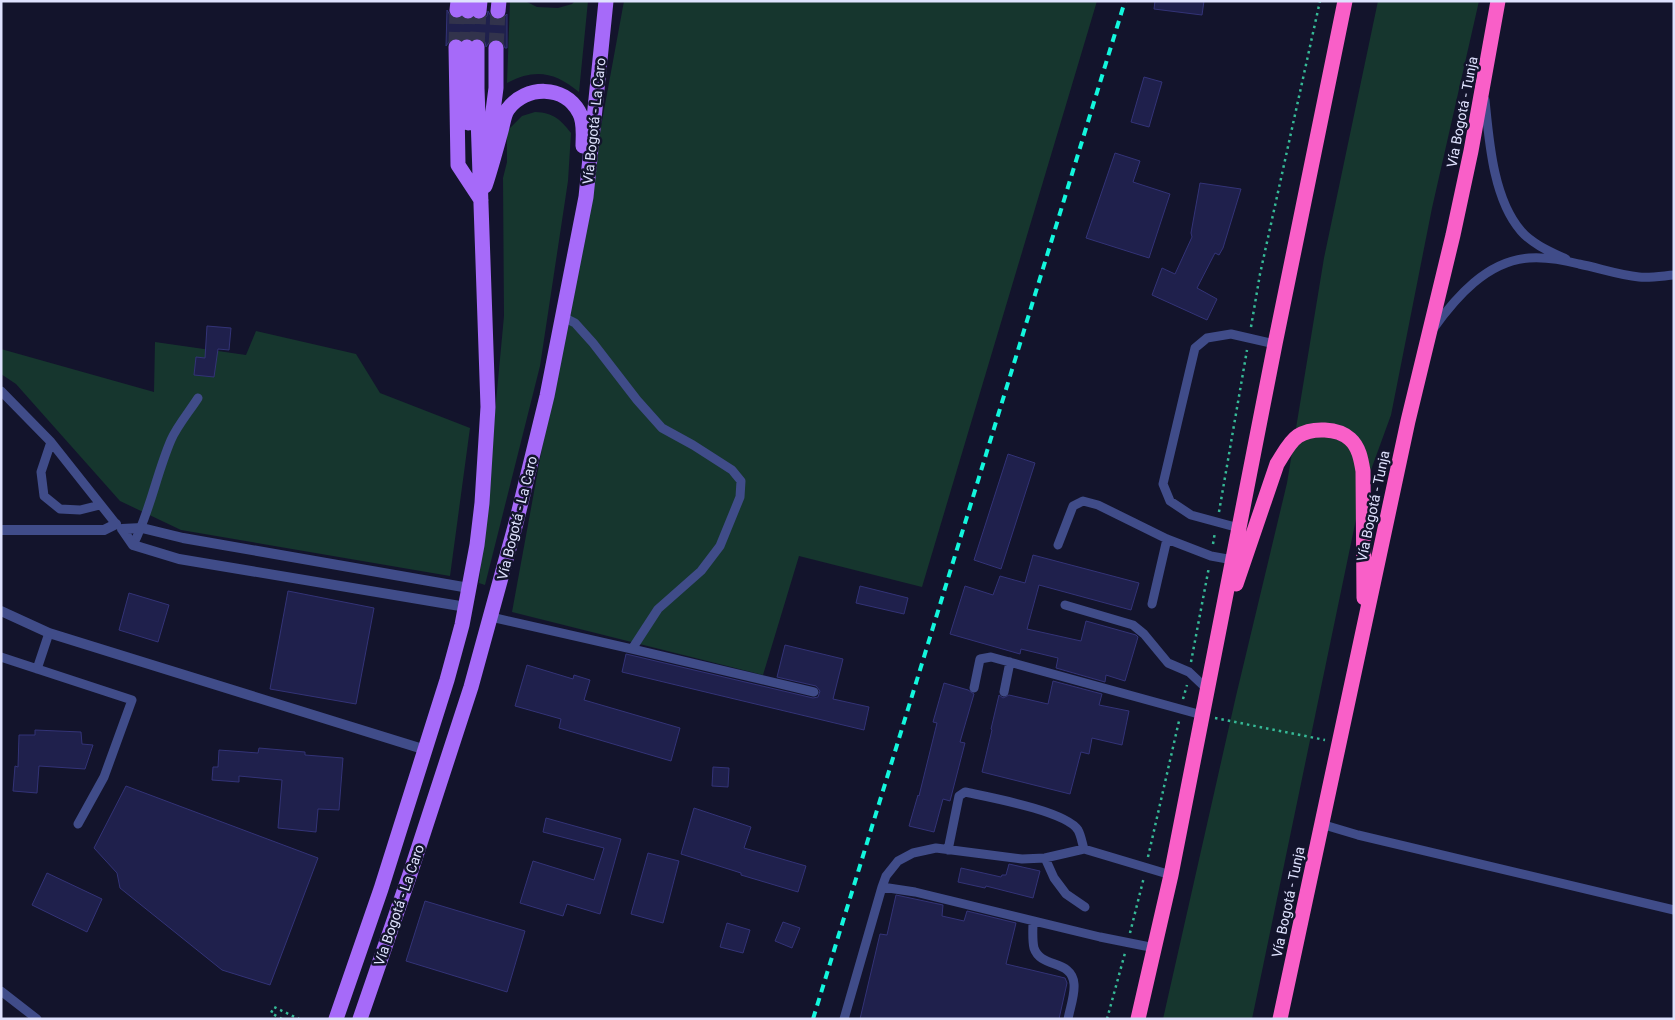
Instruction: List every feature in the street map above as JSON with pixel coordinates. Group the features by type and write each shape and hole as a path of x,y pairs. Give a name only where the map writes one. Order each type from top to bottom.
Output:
{"highway":[{"path":"1138,1019 1171,875 1275,344 1346,1"},
{"name":"Vía Bogotá - Tunja","path":"1280,1019 1408,421 1453,235 1484,87 1498,1"},
{"path":"1217,640 1277,464 1286,449 1298,436 1317,430 1334,431 1350,438 1360,453 1363,471 1364,627"}],"main road":[{"name":"Vía Bogotá - La Caro","path":"360,1019 452,747 491,617 516,523 544,404 586,197 606,1"},
{"name":"Vía Bogotá - La Caro","path":"336,1019 381,890 426,750 457,644 466,607 482,503 488,407 477,47 458,165 481,200"},
{"path":"481,200 508,110 522,97 532,92 544,90 553,91 566,97 579,111 583,123 586,197"}],"street":[{"path":"1,530 104,530 116,524"},
{"path":"466,607 179,559 133,546 122,529 142,528 192,540 469,588"},
{"path":"1,611 48,633 426,750"}],"lane":[{"path":"1484,87 1493,165 1511,217 1522,232 1534,242 1546,250 1576,263"},
{"path":"1429,336 1448,309 1467,288 1502,265 1514,261 1530,258 1576,263 1637,277 1650,278 1674,275"},
{"path":"561,316 575,323 662,428 732,470 741,481 740,497 720,546 701,571 658,609 632,649"},
{"path":"1239,528 1191,515 1170,501 1163,484 1195,348 1207,338 1231,334 1275,344"},
{"path":"1,391 51,442 116,524"},
{"path":"133,546 142,528 171,439 198,398"},
{"path":"51,442 41,472 44,496 60,509 80,510 100,505"},
{"path":"1058,545 1073,506 1083,501 1098,505 1166,539 1211,556 1233,560"},
{"path":"1152,604 1166,539"},
{"path":"1065,605 1133,625 1144,634 1168,663 1189,672 1208,689"},
{"path":"491,617 814,692"},
{"path":"37,668 48,633"},
{"path":"1,657 132,700 104,777 78,824"},
{"path":"974,688 980,659 991,657 1202,715"},
{"path":"1004,692 1010,662"},
{"path":"948,850 959,796 965,792 1011,802 1062,817 1078,830 1084,849"},
{"path":"1321,824 1358,835 1674,910"},
{"path":"844,1019 886,876 898,860 913,853 936,848 1022,859 1045,858 1084,849 1171,875"},
{"path":"1045,858 1054,878 1066,894 1085,907"},
{"path":"882,887 915,892 1100,937 1155,948"},
{"path":"1033,921 1034,948 1040,957 1068,970 1073,975 1075,986 1068,1019"},
{"path":"1,991 37,1019"}],"path":[{"path":"1202,715 1339,743"},
{"path":"282,1019 271,1013 274,1007 299,1019"}],"green space":[{"path":"510,1 525,1 537,7 558,8 572,4 575,1 588,1 579,92 562,80 544,74 527,75 507,83"},
{"path":"624,1 1097,1 922,587 799,556 763,675 512,612"},
{"path":"1378,1 1479,1 1432,208 1391,415 1360,500 1252,1019 1163,1019 1236,696 1287,483 1324,258"},
{"path":"535,112 552,115 571,133 568,181 540,366 485,585 479,583 504,316 503,178 507,162 507,131 522,116"},
{"path":"256,331 356,354 380,393 470,428 450,576 181,530 120,501 16,384 1,374 1,349 154,392 155,342 246,355"}],"building":[{"path":"1155,1 1204,1 1202,15 1154,9"},
{"path":"447,10 452,18 468,20 473,18 482,20 487,16 488,11 492,18 497,20 502,19 507,14 507,48 505,48 501,40 496,39 491,40 486,47 485,42 477,38 451,39 446,46"},
{"path":"1144,77 1162,82 1149,127 1131,122"},
{"path":"1115,153 1140,161 1133,182 1170,194 1149,258 1086,238"},
{"path":"1200,183 1241,189 1223,248 1219,255 1215,253 1197,288 1217,299 1207,320 1152,295 1162,268 1175,274 1192,237 1191,233"},
{"path":"207,326 231,328 229,350 218,349 214,377 194,375 196,357 205,358"},
{"path":"1008,454 1035,463 1001,569 974,560"},
{"path":"1033,555 1139,583 1131,610 1039,585 1027,629 1081,641 1086,621 1136,635 1138,637 1125,681 1106,675 1105,682 1056,668 1058,658 1021,649 1020,654 950,634 965,586 993,595 1000,576 1025,583"},
{"path":"860,586 908,598 904,614 856,603"},
{"path":"288,591 374,608 356,704 270,689"},
{"path":"129,593 169,605 158,642 119,630"},
{"path":"785,645 843,659 833,699 869,707 864,730 622,672 626,654 813,698 818,697 820,691 816,686 777,677"},
{"path":"527,665 573,679 574,675 590,680 584,700 680,728 671,761 559,728 561,719 515,706"},
{"path":"1053,681 1102,694 1099,705 1129,711 1122,745 1092,738 1089,754 1081,752 1070,794 982,772 999,695 1003,698 1009,695 1048,704"},
{"path":"944,683 968,690 974,694 960,742 965,743 950,801 943,799 934,832 909,826 919,796 937,723 933,722"},
{"path":"35,730 81,732 82,744 93,745 85,769 39,766 37,793 13,791 15,766 18,767 19,735 35,735"},
{"path":"259,748 305,752 305,755 343,758 339,810 318,809 316,832 278,828 282,780 239,776 239,782 212,780 213,767 218,767 219,750 258,753"},
{"path":"713,767 729,768 728,787 712,786"},
{"path":"126,786 318,858 270,985 222,970 120,888 117,873 94,848"},
{"path":"694,808 751,827 744,848 806,866 798,892 681,854"},
{"path":"546,818 621,839 600,914 567,904 563,916 520,903 533,861 594,880 604,848 543,832"},
{"path":"648,853 679,861 663,923 631,914"},
{"path":"1009,864 1040,871 1033,898 986,886 985,888 958,882 961,868 1001,877 1006,875"},
{"path":"47,873 102,899 87,932 32,905"},
{"path":"896,895 943,905 942,916 964,921 967,911 1016,923 1006,964 1065,978 1067,983 1059,1019 860,1019 880,934 887,935"},
{"path":"425,901 525,931 507,992 406,961"},
{"path":"783,922 800,928 792,948 775,941"},
{"path":"727,923 750,930 743,953 720,947"}],"tunnel":[{"path":"456,47 457,10"},
{"path":"467,47 468,11"},
{"path":"477,47 479,11"},
{"path":"496,48 498,11"}],"railway":[{"path":"813,1019 1125,1"}]}
